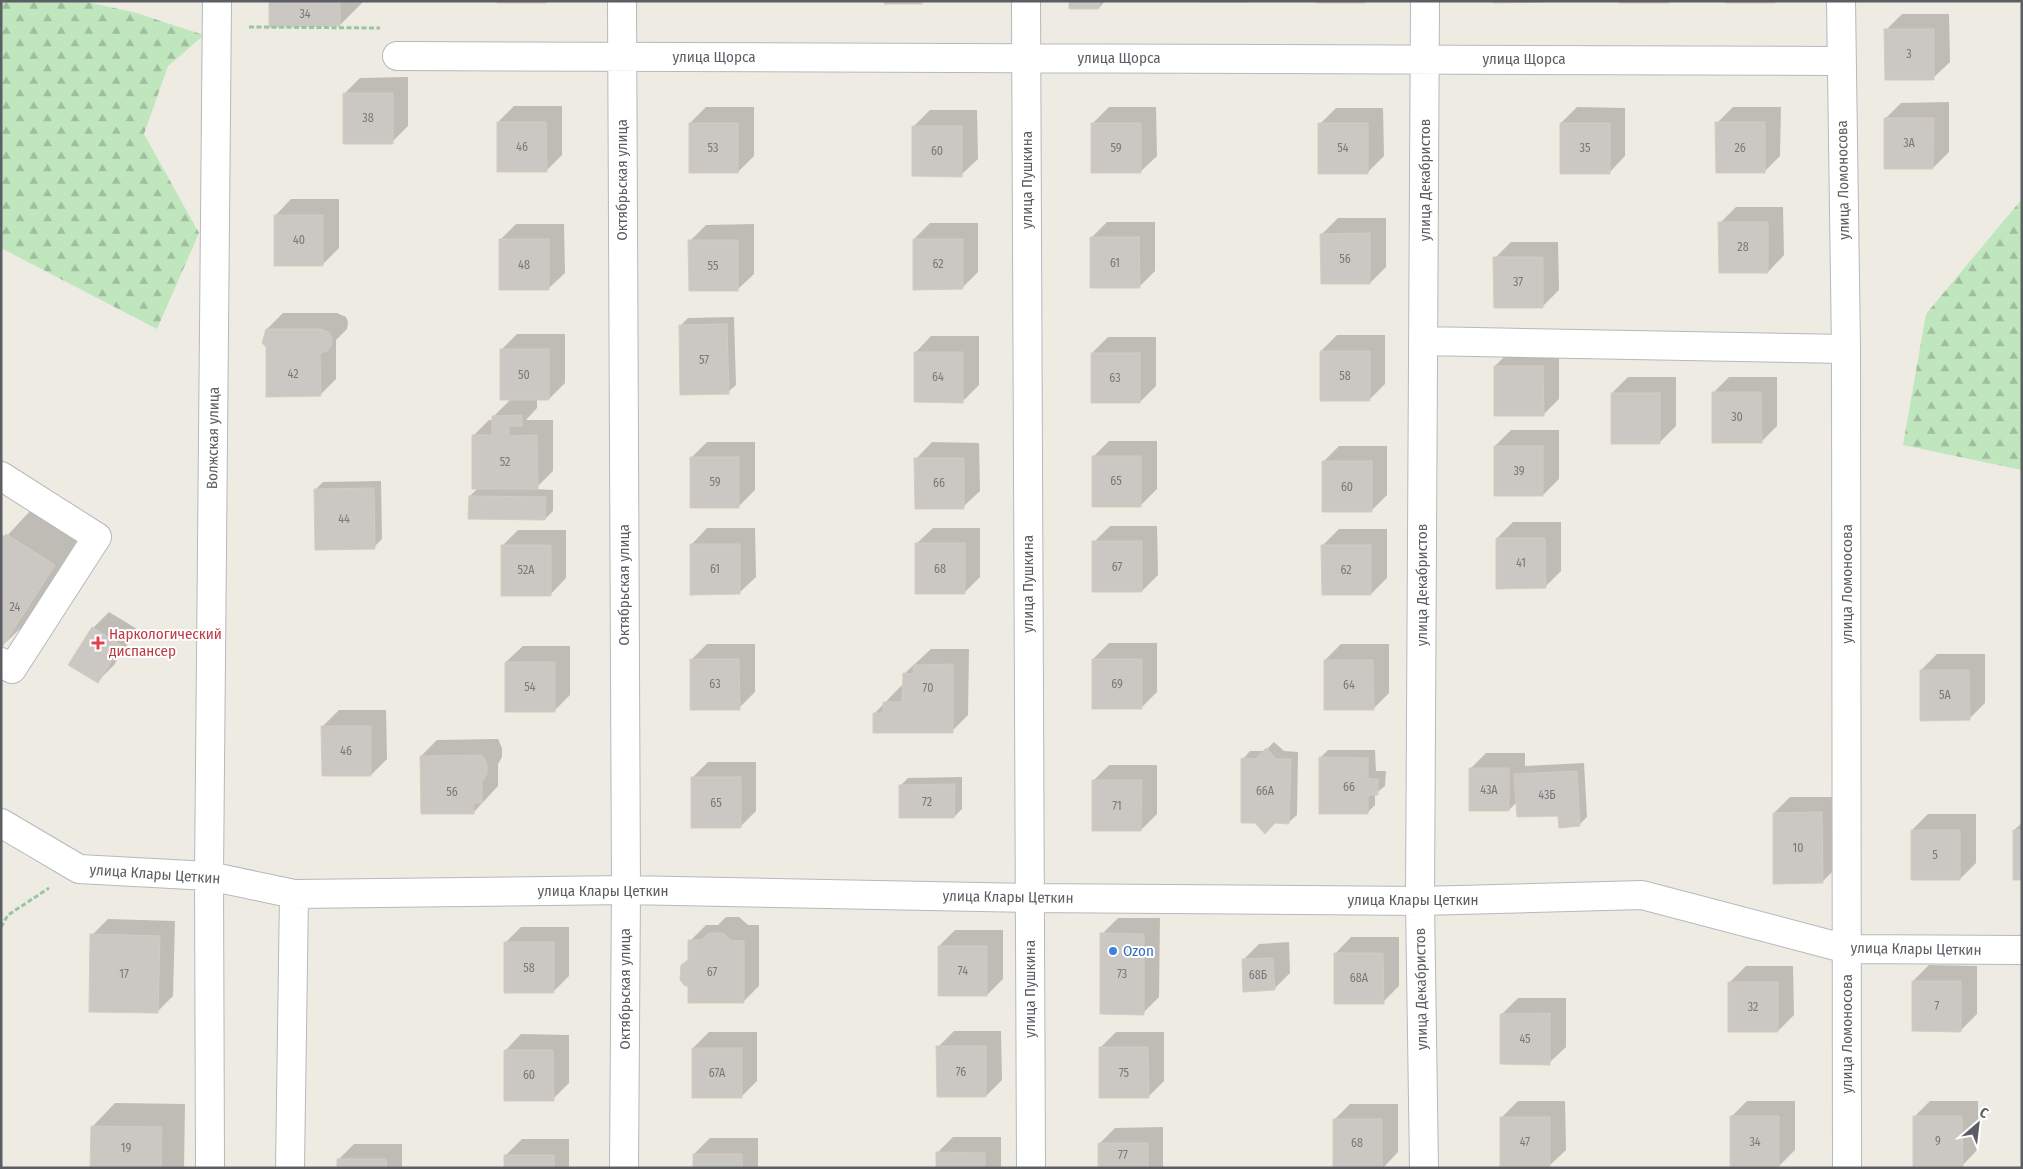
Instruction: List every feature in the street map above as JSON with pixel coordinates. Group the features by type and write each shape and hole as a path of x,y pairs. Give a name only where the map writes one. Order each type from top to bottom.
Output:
{"street":[{"name":"Октябрьская улица","path":"622,1 626,890 624,1168"},
{"name":"улица Пушкина","path":"1026,1 1031,1168"},
{"name":"улица Декабристов","path":"1424,1168 1420,901 1425,1"},
{"name":"улица Ломоносова","path":"1841,1 1846,349 1847,1168"},
{"name":"Волжская улица","path":"210,1168 209,876 217,14"},
{"name":"улица Щорса","path":"397,56 1841,61"},
{"path":"1424,341 1846,349"},
{"path":"1,476 97,537 12,669 1,662"},
{"name":"улица Клары Цеткин","path":"1,823 79,869 209,876 294,894 626,890 1030,898 1420,901 1642,895 1847,949 2022,950"},
{"path":"290,1168 294,894"}],"path":[{"path":"217,14 396,28 397,56"},
{"path":"1,927 8,915 79,869"}],"green space":[{"path":"1,1 82,1 133,12 204,35 168,66 144,134 199,233 157,329 1,248"},
{"path":"2022,199 2022,470 1903,445 1926,314"}],"building":[{"path":"269,1 340,1 340,26 269,27"},
{"path":"497,1 546,1 546,3 497,3"},
{"path":"884,1 922,1 922,4 884,4"},
{"path":"1069,1 1099,1 1099,9 1069,9"},
{"path":"1247,1 1247,2 1198,2"},
{"path":"1316,1 1365,1 1365,3 1316,3"},
{"path":"1493,1 1543,1 1543,2 1493,3"},
{"path":"1619,1 1669,1 1669,3 1619,3"},
{"path":"1725,1 1775,1 1775,3 1725,3"},
{"path":"1884,29 1934,29 1934,80 1885,80"},
{"path":"343,93 393,93 393,144 343,144"},
{"path":"1884,118 1934,118 1933,169 1884,169"},
{"path":"497,122 546,122 547,172 497,172"},
{"path":"1715,122 1765,122 1765,173 1716,173"},
{"path":"689,123 738,123 738,173 689,173"},
{"path":"1091,123 1141,123 1141,173 1091,173"},
{"path":"1318,123 1368,123 1368,174 1318,174"},
{"path":"1560,123 1610,123 1610,174 1560,174"},
{"path":"912,126 962,126 962,177 912,176"},
{"path":"274,215 323,215 323,266 274,266"},
{"path":"1718,222 1768,222 1768,273 1719,273"},
{"path":"1370,233 1370,284 1321,284 1320,234"},
{"path":"1090,237 1139,237 1140,288 1090,288"},
{"path":"499,239 549,239 549,290 499,290"},
{"path":"913,239 963,239 963,289 913,290"},
{"path":"688,240 738,240 738,291 689,291"},
{"path":"1493,257 1543,257 1543,308 1494,308"},
{"path":"727,324 729,394 680,395 679,325"},
{"path":"266,329 321,329 330,333 332,338 331,346 327,351 320,353 321,396 266,397 266,347 262,343"},
{"path":"500,349 549,349 549,400 500,400"},
{"path":"1320,351 1370,351 1370,401 1320,401"},
{"path":"914,352 963,352 963,403 914,402"},
{"path":"1091,353 1140,353 1140,403 1091,403"},
{"path":"1494,366 1543,366 1544,416 1494,416"},
{"path":"1712,392 1761,392 1762,443 1712,443"},
{"path":"1611,393 1660,393 1660,444 1611,444"},
{"path":"522,415 522,426 509,426 509,436 537,435 538,489 472,489 472,435 492,435 492,416"},
{"path":"1494,446 1543,446 1543,496 1494,496"},
{"path":"1092,456 1141,456 1141,507 1092,507"},
{"path":"690,457 739,457 739,508 690,508"},
{"path":"914,458 964,458 964,509 915,509"},
{"path":"1322,461 1372,461 1372,512 1322,512"},
{"path":"374,488 375,549 315,550 314,489"},
{"path":"469,496 546,497 545,520 468,519"},
{"path":"6,534 55,565 1,649 1,541"},
{"path":"1496,538 1545,538 1546,588 1496,589"},
{"path":"1092,541 1142,541 1142,592 1092,592"},
{"path":"915,543 965,543 965,594 915,594"},
{"path":"690,544 740,544 740,594 690,595"},
{"path":"501,545 551,545 551,596 501,596"},
{"path":"1321,545 1371,545 1371,595 1322,595"},
{"path":"92,627 121,645 98,683 68,665"},
{"path":"690,659 739,659 740,710 690,710"},
{"path":"1092,659 1142,659 1142,709 1092,709"},
{"path":"1324,660 1373,660 1374,710 1324,710"},
{"path":"505,662 555,662 555,712 505,712"},
{"path":"953,664 953,733 873,733 873,713 883,713 883,702 902,702 903,673 914,674 913,665"},
{"path":"1920,670 1969,670 1970,720 1920,721"},
{"path":"321,726 371,726 371,776 322,776"},
{"path":"1266,748 1276,759 1291,759 1289,824 1275,823 1265,834 1255,823 1241,823 1241,758 1256,759"},
{"path":"482,755 487,764 487,774 482,781 482,803 473,803 474,814 421,814 420,756"},
{"path":"1319,757 1368,758 1368,779 1378,779 1378,795 1368,795 1368,814 1319,814"},
{"path":"1469,768 1509,768 1509,811 1469,811"},
{"path":"1577,771 1580,826 1559,828 1558,816 1517,817 1514,774"},
{"path":"691,777 741,777 741,828 691,828"},
{"path":"1092,780 1142,780 1141,831 1092,831"},
{"path":"955,784 954,818 899,818 899,785"},
{"path":"1822,812 1823,883 1773,884 1773,813"},
{"path":"1911,830 1960,830 1960,880 1911,880"},
{"path":"2013,830 2022,830 2022,880 2013,880"},
{"path":"709,933 723,933 731,940 744,941 744,1003 688,1003 688,986 685,986 680,980 681,965 688,960 688,940 701,940"},
{"path":"1100,933 1144,934 1144,1015 1100,1014"},
{"path":"90,934 160,936 158,1013 89,1012"},
{"path":"504,942 554,942 554,993 504,993"},
{"path":"938,946 987,946 987,996 938,996"},
{"path":"1334,953 1383,953 1384,1004 1334,1004"},
{"path":"1273,958 1275,990 1243,992 1242,959"},
{"path":"1912,981 1961,981 1961,1032 1912,1031"},
{"path":"1728,982 1778,982 1778,1032 1728,1032"},
{"path":"1550,1013 1550,1065 1500,1064 1500,1014"},
{"path":"936,1046 986,1046 986,1097 937,1097"},
{"path":"1099,1047 1148,1047 1149,1098 1099,1098"},
{"path":"692,1048 742,1048 742,1098 692,1098"},
{"path":"504,1050 553,1050 554,1101 504,1101"},
{"path":"1730,1116 1779,1116 1779,1167 1730,1167"},
{"path":"1913,1116 1962,1116 1963,1167 1913,1167"},
{"path":"1500,1117 1550,1117 1550,1167 1500,1167"},
{"path":"1333,1119 1382,1119 1382,1168 1333,1168"},
{"path":"91,1126 162,1127 161,1168 90,1168"},
{"path":"1098,1143 1148,1143 1148,1168 1098,1168"},
{"path":"936,1152 985,1153 985,1168 936,1168"},
{"path":"693,1154 742,1154 742,1168 693,1168"},
{"path":"504,1155 554,1155 554,1168 504,1168"},
{"path":"337,1159 386,1159 387,1168 337,1168"}],"place":[{"name":"Наркологический диспансер","path":"98,643"},
{"name":"Ozon","path":"1113,951"}]}
